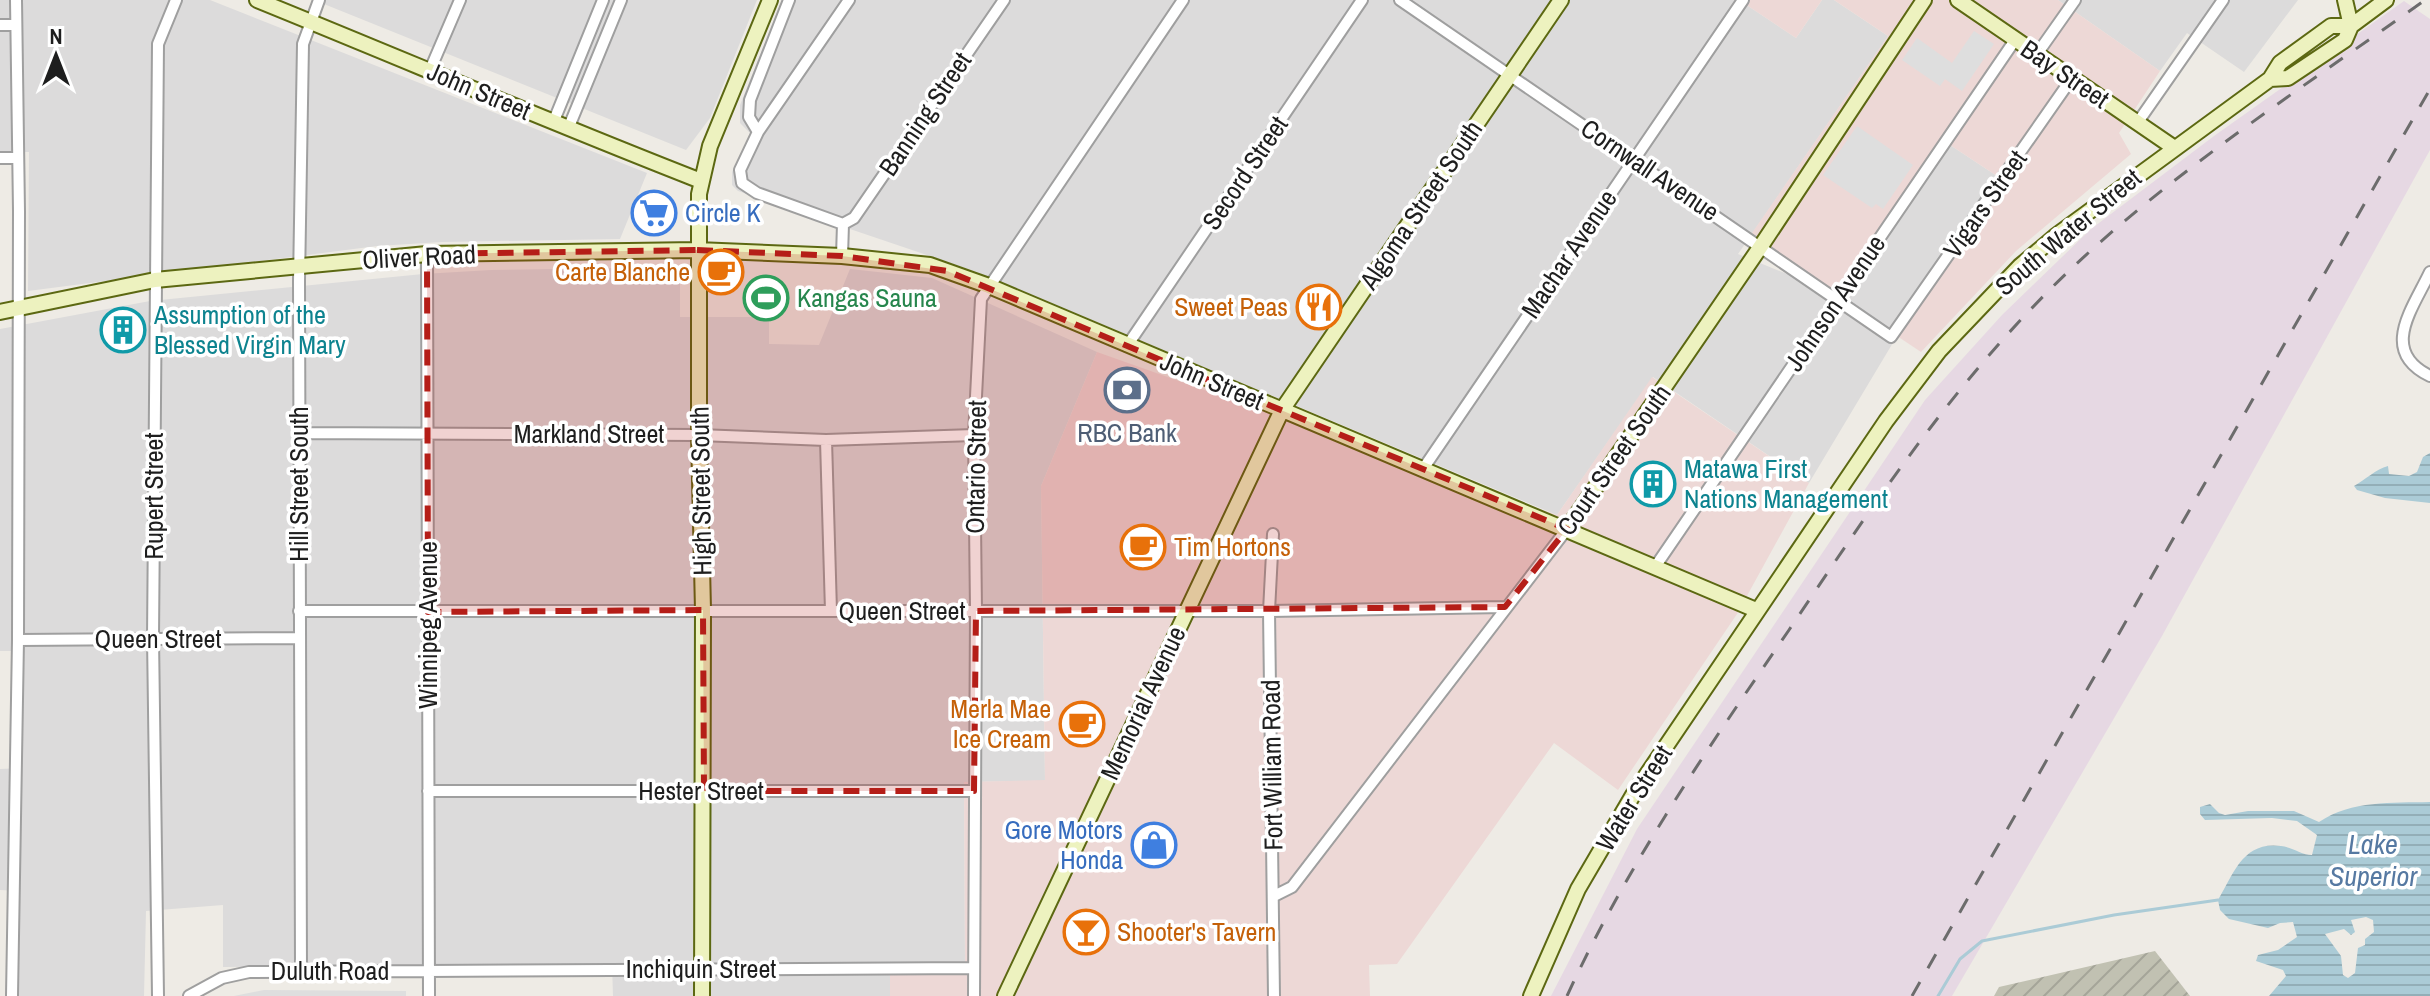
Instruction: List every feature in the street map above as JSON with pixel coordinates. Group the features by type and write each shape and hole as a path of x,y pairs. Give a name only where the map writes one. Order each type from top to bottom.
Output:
{"main road":[{"name":"John Street","path":"257,0 701,181"},
{"name":"High Street South","path":"702,996 703,610 697,250 701,181 710,146 770,0"},
{"name":"Algoma Street South","path":"1282,410 1561,0"},
{"name":"Court Street South","path":"1567,529 1761,246 1924,0"},
{"name":"Bay Street","path":"1958,0 2173,147"},
{"path":"2345,0 2351,26"},
{"name":"South Water Street","path":"1756,610 1886,421 1948,341 2020,266 2173,147 2270,79 2280,63 2331,26 2351,26 2386,0"},
{"name":"Oliver Road","path":"0,312 155,280 427,254 697,250 842,256"},
{"name":"John Street","path":"842,256 930,265 989,286 1756,610"},
{"name":"Memorial Avenue","path":"1005,996 1282,410"},
{"name":"Water Street","path":"1531,996 1578,889 1633,795 1756,610"}],"street":[{"path":"12,996 18,640 16,0"},
{"name":"Rupert Street","path":"158,996 153,638 158,44 176,0"},
{"name":"Hill Street South","path":"301,971 299,611 303,44 319,0"},
{"path":"430,70 460,0"},
{"path":"553,123 603,0"},
{"path":"568,129 621,0"},
{"path":"758,132 749,117 750,100 789,0"},
{"path":"842,256 843,224 757,193 742,183 740,170 758,132 849,0"},
{"name":"Banning Street","path":"843,224 854,218 1004,0"},
{"name":"Ontario Street","path":"974,996 974,435 981,299 1183,0"},
{"name":"Secord Street","path":"1127,346 1362,0"},
{"name":"Cornwall Avenue","path":"1400,0 1891,337 1897,331"},
{"name":"Machar Avenue","path":"1423,469 1743,0"},
{"path":"2037,54 2075,0"},
{"path":"2138,122 2223,0"},
{"path":"0,25 16,25"},
{"name":"Johnson Avenue","path":"1655,567 2015,40"},
{"name":"Vigars Street","path":"1897,331 2072,78"},
{"path":"0,158 18,158"},
{"name":"Winnipeg Avenue","path":"427,254 429,996"},
{"path":"2430,272 2405,325 2401,341 2409,362 2430,376"},
{"name":"Markland Street","path":"300,433 699,435 826,440 974,435"},
{"path":"826,440 831,611"},
{"name":"Court Street South","path":"1274,896 1292,887 1567,529"},
{"name":"Fort William Road","path":"1273,534 1269,611 1274,996"},
{"name":"Queen Street","path":"299,611 1269,611 1505,607"},
{"name":"Queen Street","path":"18,640 299,638"},
{"name":"Hester Street","path":"428,791 974,791"},
{"name":"Inchiquin Street","path":"429,970 974,968"},
{"name":"Duluth Road","path":"189,996 230,975 249,972 429,970"}],"highlighted area":[{"path":"697,250 842,256 947,271 1567,529 1505,607 976,611 974,791 704,791 703,610 428,612 427,254"}],"shaded area":[{"path":"0,0 210,0 647,173 620,239 377,246 28,291 29,152 0,152"},
{"path":"314,0 757,0 710,118 686,150"},
{"path":"782,0 1739,0 1796,38 1822,0 1834,0 1888,36 1738,254 1836,294 1941,139 2000,178 1897,336 1809,483 1653,377 1557,515 977,272 738,191 732,185 732,172 751,134 740,123 740,105"},
{"path":"1739,0 1822,0 1796,38"},
{"path":"1834,0 2058,0 2160,71 2119,133 2131,154 2016,251 1921,352 1897,336 2000,178 1941,139 1836,294 1752,233 1888,36"},
{"path":"2058,0 2298,0 2244,72 2187,33 2160,71"},
{"path":"2404,1 2430,19 2430,150 2162,636 1952,996 1551,996 1637,829 1925,400 2002,315 2091,229 2214,136"},
{"path":"1974,31 1994,44 1962,91 1945,79 1940,86 1902,60 1917,38 1952,63"},
{"path":"1857,126 1913,165 1883,209 1876,204 1872,208 1823,175"},
{"path":"680,267 680,317 769,317 769,344 819,345 850,269 932,278 1097,352 1041,486 1045,781 964,782 965,966 891,965 890,996 613,996 612,964 223,967 223,905 146,911 144,996 19,996 19,891 0,890 0,769 22,768 24,651 0,651 0,329 150,301 423,274"},
{"path":"1097,352 1557,515 1652,377 1809,483 1737,614 1618,790 1554,743 1397,964 1369,965 1370,996 890,996 890,965 965,965 964,782 1045,780 1041,486"},
{"path":"2155,951 2190,996 1994,996 1999,987"},
{"path":"264,990 406,991 406,996 234,996"}],"water":[{"path":"2430,453 2430,503 2385,498 2357,490 2354,486 2388,466 2389,474 2409,476 2417,472 2423,457"},
{"name":"Lake Superior","path":"2430,802 2430,996 2269,996 2286,976 2283,970 2256,961 2258,955 2278,950 2297,937 2293,922 2268,928 2229,919 2220,910 2218,900 2241,861 2249,854 2268,846 2281,846 2312,855 2317,835 2297,821 2272,818 2205,820 2200,814 2200,807 2210,804 2225,815 2248,811 2294,811 2319,822 2359,806","holes":["2366,917 2373,920 2374,932 2365,939 2365,945 2358,948 2355,973 2348,978 2343,975 2341,956 2325,934 2344,929 2351,935 2355,932 2351,920"]}],"waterway":[{"path":"1938,996 1960,959 1982,941 2114,915 2218,900"}],"railway":[{"path":"1567,996 1642,854 1699,763 1887,486 1992,351 2073,267 2156,195 2244,128 2425,0"},
{"path":"1912,996 2430,89"}],"place":[{"name":"Circle K","path":"654,213"},
{"name":"Carte Blanche","path":"721,272"},
{"name":"Kangas Sauna","path":"766,298"},
{"name":"Sweet Peas","path":"1319,307"},
{"name":"Assumption of the Blessed Virgin Mary","path":"123,330"},
{"name":"RBC Bank","path":"1127,390"},
{"name":"Matawa First Nations Management","path":"1653,484"},
{"name":"Tim Hortons","path":"1143,547"},
{"name":"Merla Mae Ice Cream","path":"1082,724"},
{"name":"Gore Motors Honda","path":"1154,845"},
{"name":"Shooter's Tavern","path":"1086,932"}]}
